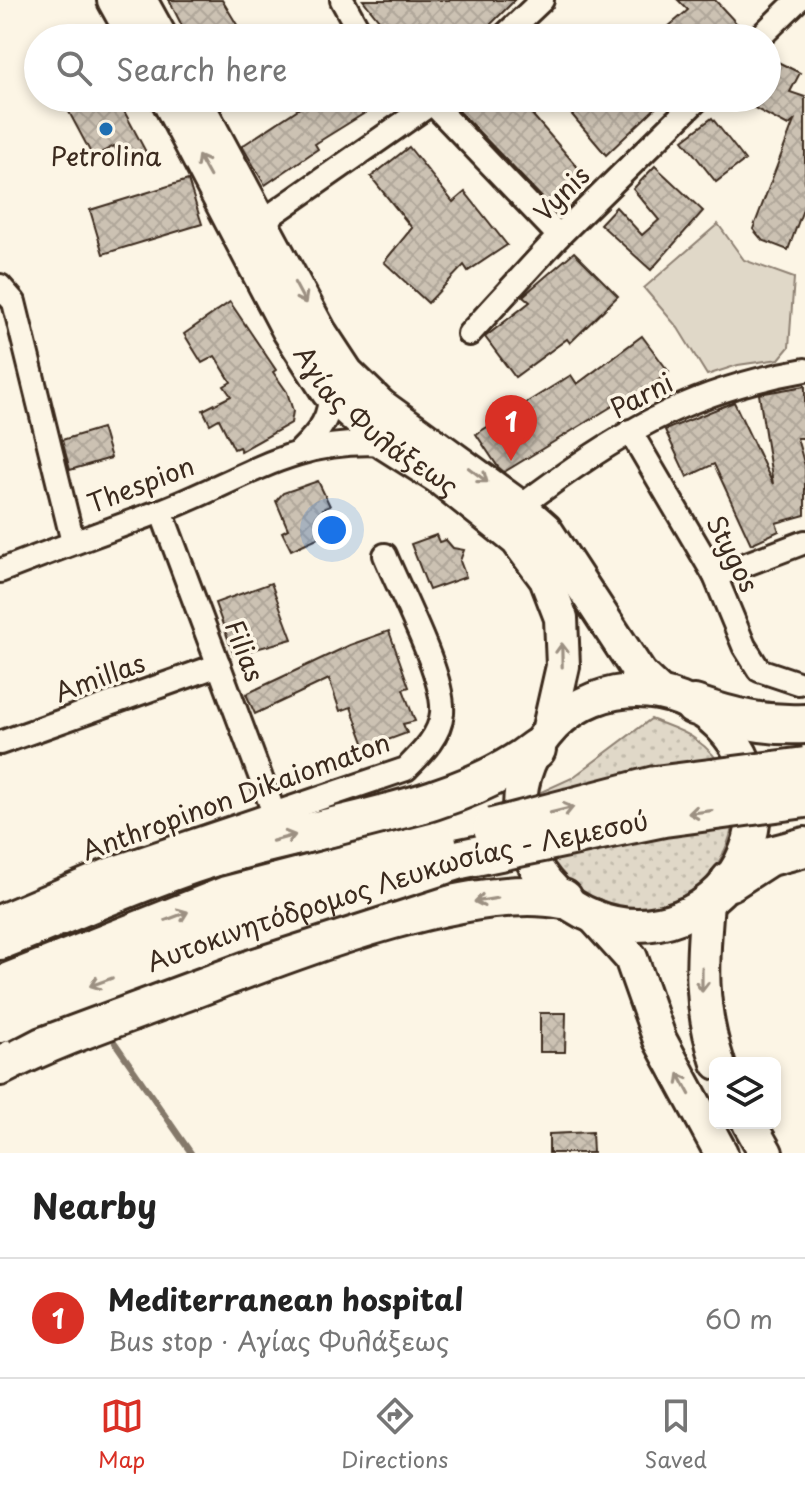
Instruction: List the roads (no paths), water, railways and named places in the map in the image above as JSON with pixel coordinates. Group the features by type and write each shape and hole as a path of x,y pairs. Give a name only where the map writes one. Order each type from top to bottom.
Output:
{"highway":[{"path":"677,699 735,719 779,725 805,724"},
{"path":"0,940 203,860 470,787 494,778 542,740"},
{"name":"Αυτοκινητόδρομος Λευκωσίας - Λεμεσού","path":"0,986 227,896 655,786 805,767"},
{"name":"Αυτοκινητόδρομος Λευκωσίας - Λεμεσού","path":"0,1023 27,1009 240,930 461,859 664,817 805,798"},
{"path":"719,892 767,857 805,847"},
{"path":"0,1066 40,1045 249,967 409,915 492,898 541,895 578,908"}],"main road":[{"path":"114,0 127,24"},
{"path":"140,0 153,24"},
{"name":"Αγίας Φυλάξεως","path":"176,112 347,373 380,405 520,507 545,529 640,674 677,699"},
{"name":"Αγίας Φυλάξεως","path":"200,112 253,229 289,331 328,392 386,444 438,477 517,540 546,579 561,618 563,666 542,740"},
{"path":"716,1057 706,1027 701,984 719,892 750,843 755,803 747,764 726,730 677,699 619,692 580,705 542,740 523,782 520,817 527,848 541,876 631,958 660,1040 721,1153"},
{"path":"578,908 622,924 652,924 681,917 719,892"},
{"path":"752,1129 766,1153"}],"street":[{"path":"342,0 355,24"},
{"path":"517,24 542,0"},
{"path":"773,24 798,0"},
{"path":"253,229 420,112"},
{"path":"446,112 559,236"},
{"name":"Vynis","path":"469,334 559,236 685,112"},
{"path":"0,286 14,302 73,542"},
{"name":"Parni","path":"520,507 559,477 630,431 724,388 805,370"},
{"name":"Thespion","path":"301,450 325,420 330,401 328,392"},
{"name":"Stygos","path":"630,431 715,576 744,646 759,670 798,683"},
{"name":"Thespion","path":"0,571 161,511 301,450 337,443 386,444"},
{"name":"Filias","path":"161,511 274,813"},
{"path":"715,576 805,542"},
{"name":"Anthropinon Dikaiomaton","path":"0,916 111,869 406,769 429,746 442,714 439,684 385,555"},
{"name":"Amillas","path":"0,743 219,665"}],"waterway":[{"path":"115,1043 191,1153"}],"place":[{"name":"Petrolina","path":"106,129"},
{"name":"Mediterranean hospital","path":"511,461"}]}
